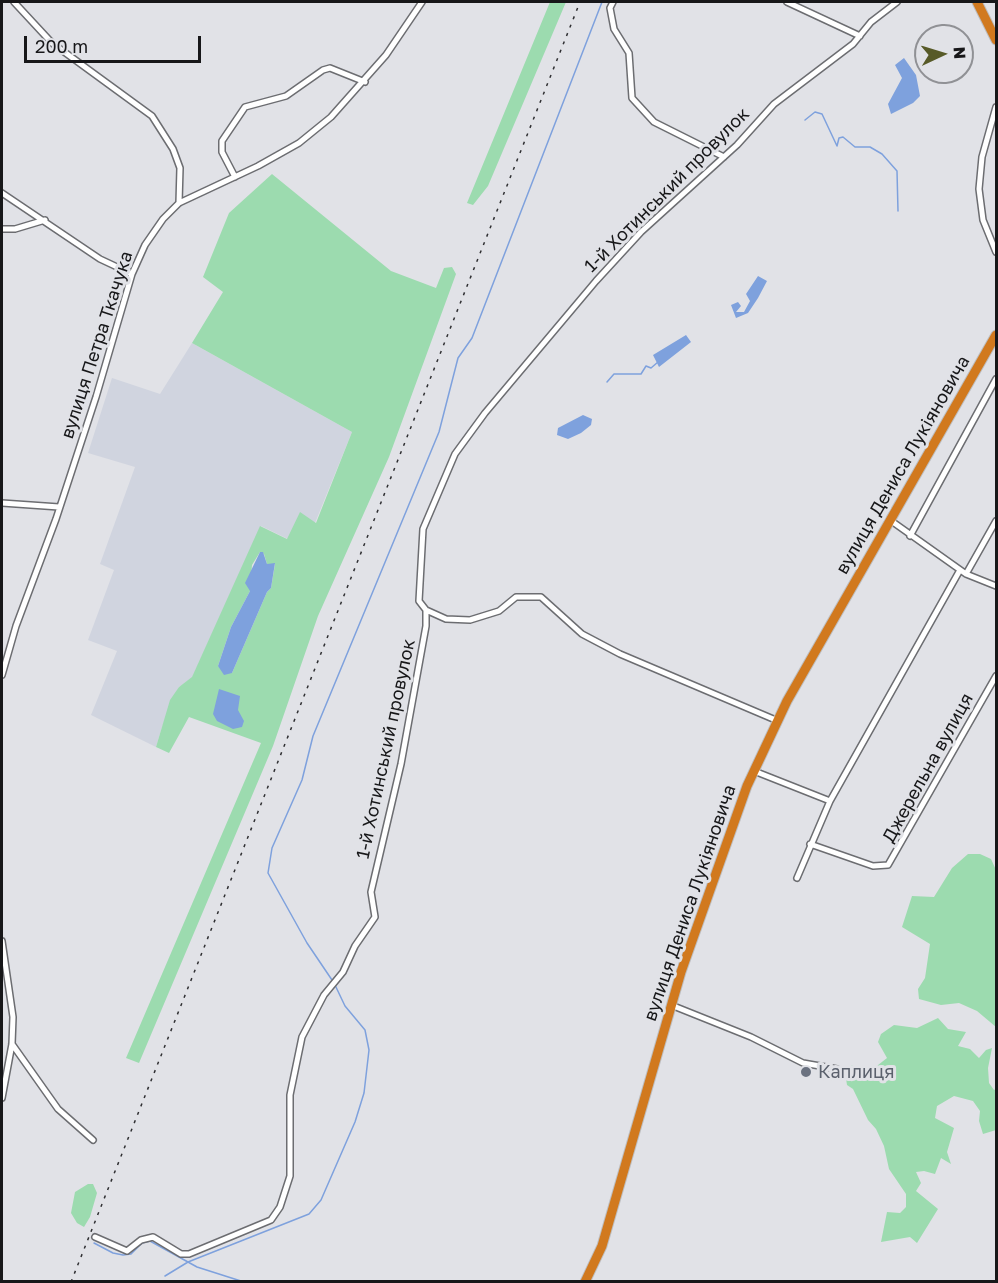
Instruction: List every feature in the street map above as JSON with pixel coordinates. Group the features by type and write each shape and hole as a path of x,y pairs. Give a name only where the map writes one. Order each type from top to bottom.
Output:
{"highway":[{"path":"977,2 996,40"},
{"name":"вулиця Дениса Лукіяновича","path":"585,1281 602,1246 611,1219 671,1005 727,836 754,771 778,720 996,335"}],"street":[{"path":"14,2 52,43 152,116 173,149 180,168 179,203"},
{"name":"вулиця Петра Ткачука","path":"2,675 15,626 60,507 132,274 145,245 163,219 179,203 299,143 331,117 365,82 422,2"},
{"path":"613,2 610,8 614,29 629,53 632,98 654,122 724,157"},
{"path":"788,2 860,36"},
{"name":"1-й Хотинський провулок","path":"96,1237 127,1251 141,1240 153,1237 181,1254 189,1254 271,1220 280,1207 290,1176 290,1095 302,1037 324,995 343,972 355,946 375,917 371,892 421,666 426,610 419,601 423,529 434,509 454,454 485,413 641,232 724,157 774,104 853,44 871,22 897,2"},
{"path":"235,177 222,152 222,141 245,107 286,96 323,70 330,68 365,82"},
{"path":"996,107 982,157 978,189 983,220 996,252"},
{"path":"2,193 100,259 132,274"},
{"path":"2,229 15,229 45,220"},
{"path":"910,536 996,379"},
{"path":"2,503 60,507"},
{"path":"890,520 966,574 996,586"},
{"path":"966,574 996,521"},
{"path":"797,878 830,801 960,570"},
{"path":"426,610 446,619 470,620 499,611 516,597 541,597 582,634 620,654 778,720"},
{"name":"Джерельна вулиця","path":"810,844 873,866 888,865 996,676"},
{"path":"754,771 830,801"},
{"path":"2,941 11,988 12,1044 2,1098"},
{"path":"671,1005 751,1037 803,1063 837,1069 840,1074"},
{"path":"12,1044 58,1110 93,1140"}],"shaded area":[{"path":"192,343 352,432 315,523 288,539 261,526 192,678 179,687 156,747 91,715 117,651 88,640 114,570 100,564 135,467 88,453 112,378 160,394"}],"green space":[{"path":"550,2 566,2 488,186 473,205 467,203"},
{"path":"272,174 391,271 436,288 444,268 452,267 456,274 389,457 318,616 273,746 139,1063 126,1058 261,743 189,717 169,753 156,747 170,700 179,687 192,677 260,526 287,539 300,512 316,523 352,432 192,343 223,292 203,277 229,213","holes":["260,552 264,554 267,564 275,564 271,588 267,592 232,673 218,666 231,627 250,591 252,565"]},
{"path":"968,854 980,854 991,859 996,870 996,1027 977,1011 959,1003 941,1005 919,999 918,989 925,978 930,944 902,927 912,896 934,897 952,868"},
{"path":"938,1018 948,1029 966,1032 958,1046 970,1049 979,1058 986,1050 992,1048 988,1068 989,1083 994,1090 996,1089 996,1130 983,1134 979,1121 980,1111 973,1101 954,1096 937,1106 935,1118 954,1128 947,1152 951,1164 941,1158 935,1174 924,1171 916,1172 921,1183 916,1191 938,1209 917,1243 910,1237 881,1242 887,1212 900,1213 906,1207 906,1194 889,1169 884,1146 876,1129 868,1120 853,1089 847,1085 845,1072 852,1065 869,1080 877,1079 873,1069 887,1058 878,1042 881,1034 894,1025 917,1028"},
{"path":"88,1184 93,1184 97,1193 90,1217 84,1227 77,1223 71,1213 75,1192"}],"water":[{"path":"904,58 914,72 914,84 918,84 920,96 913,103 891,114 888,104 902,78 895,65"},
{"path":"758,276 767,281 748,313 736,318 731,305 738,302 741,306 736,312 744,312 750,301 746,294"},
{"path":"686,335 691,342 659,367 653,355"},
{"path":"583,415 592,419 591,425 581,433 568,439 557,435 558,428"},
{"path":"260,552 263,552 267,564 275,563 271,588 267,592 232,673 224,675 218,666 231,627 250,591 245,583"},
{"path":"219,689 240,696 238,710 244,721 242,727 233,729 217,721 213,714"}],"waterway":[{"path":"332,980 307,943 268,873 272,848 302,780 313,736 439,432 458,358 472,338 602,2"},
{"path":"805,120 815,112 822,114 837,146 839,138 843,137 855,147 870,147 882,154 897,171 898,211"},
{"path":"607,382 614,374 641,374 646,366 651,368 658,362"},
{"path":"165,1276 188,1262 309,1214 321,1200 355,1122 364,1093 369,1050 365,1030 345,1006 335,985"},
{"path":"94,1243 113,1253 123,1255 131,1254 142,1243 150,1241 197,1267 244,1282"}],"railway":[{"path":"71,1282 580,2"}],"place":[{"name":"Каплиця","path":"806,1072"}]}
